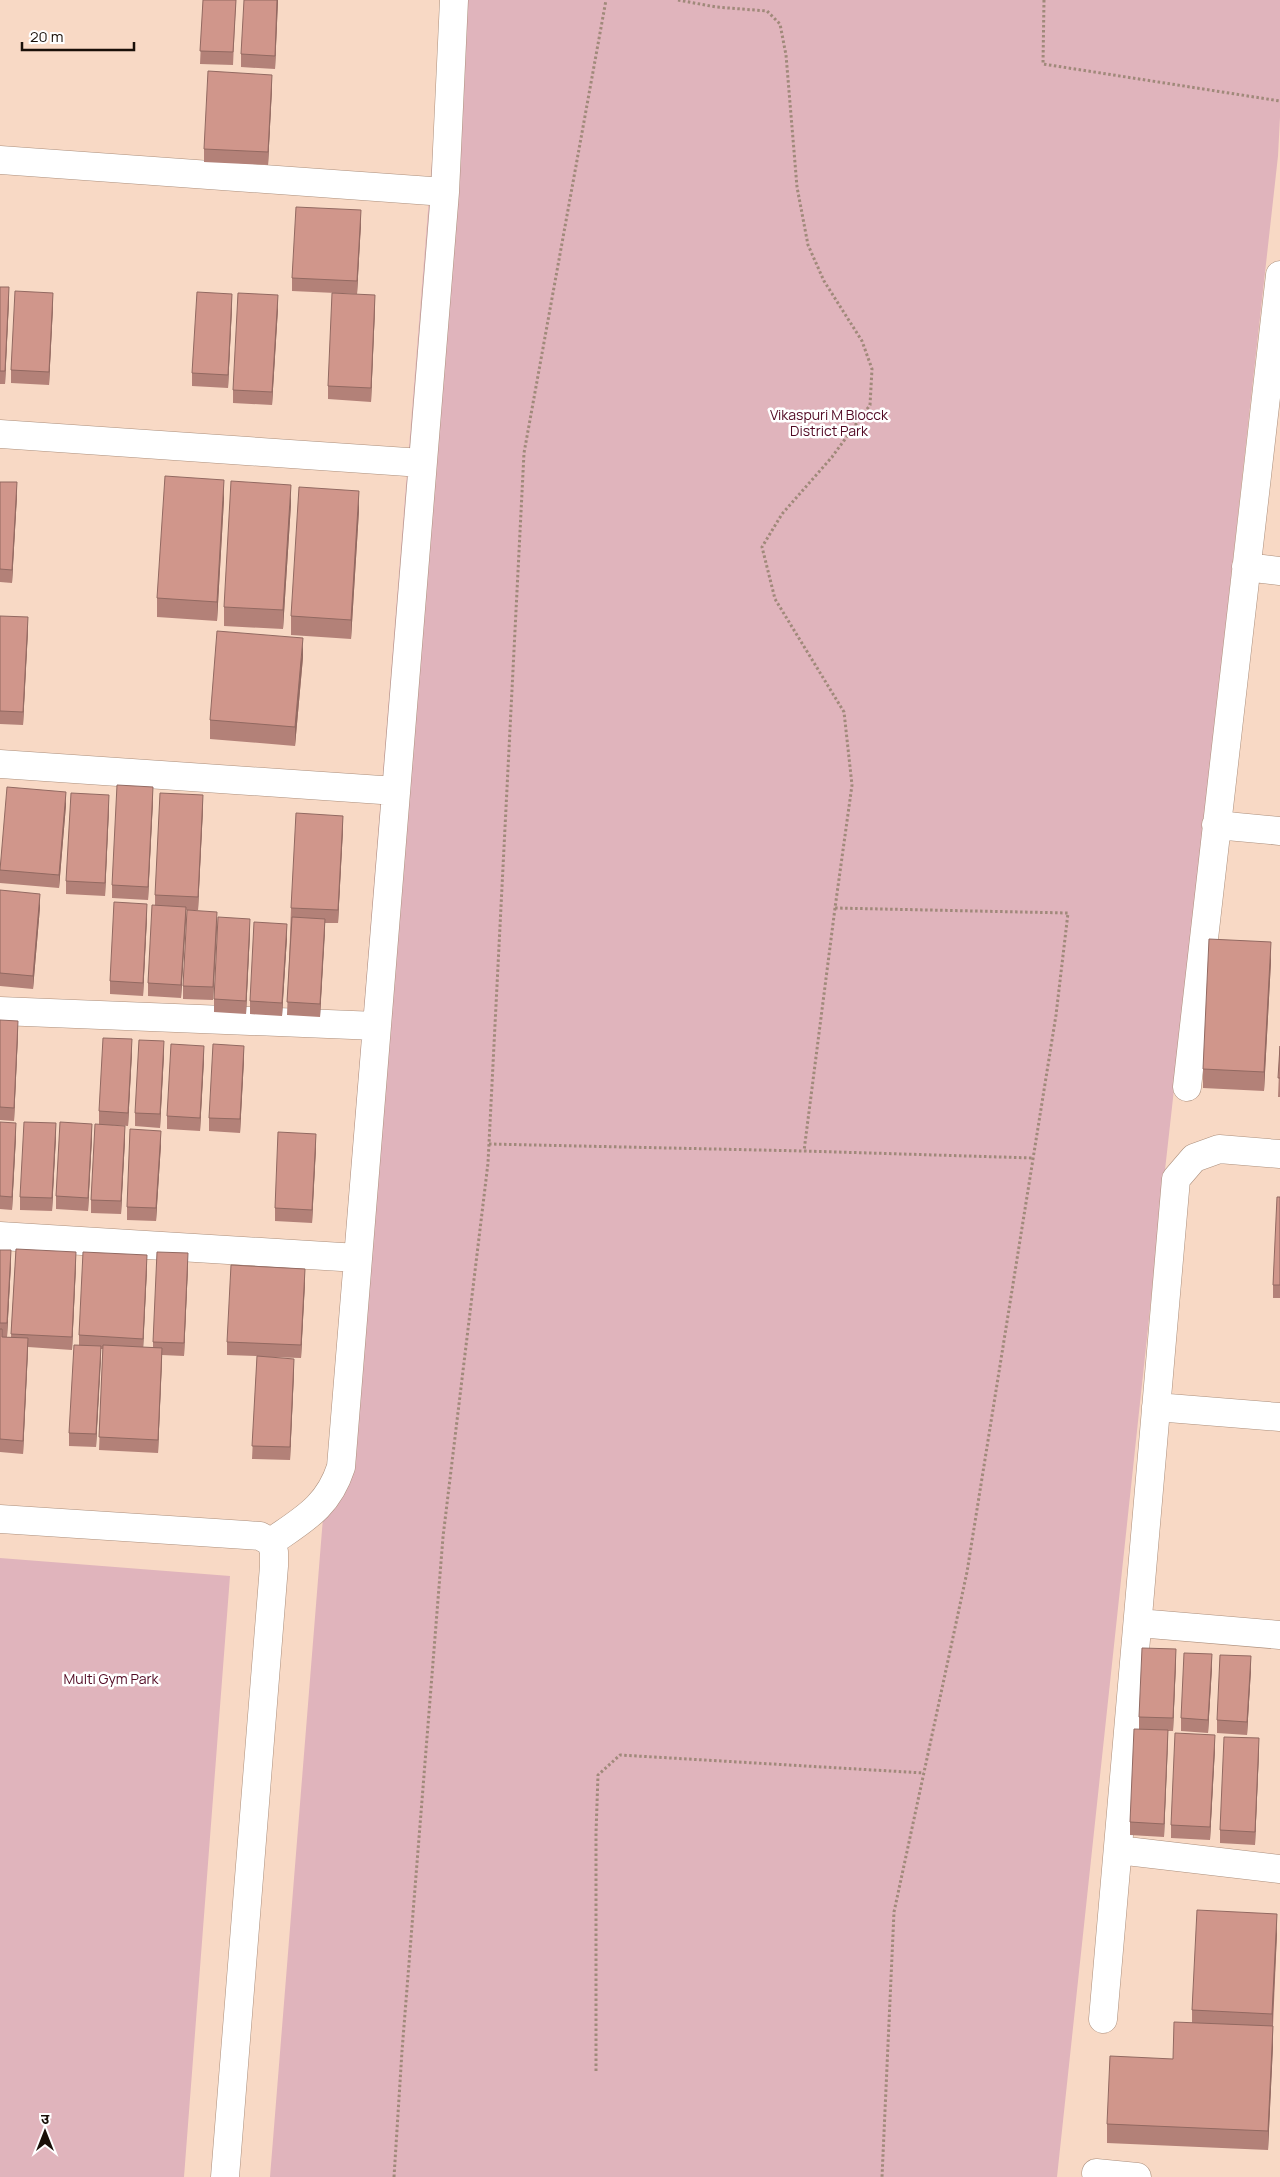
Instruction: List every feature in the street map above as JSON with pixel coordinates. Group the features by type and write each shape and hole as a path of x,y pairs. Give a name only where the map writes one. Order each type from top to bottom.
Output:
{"street":[{"path":"271,1542 318,1509 333,1489 341,1467 445,192 454,0"},
{"path":"0,160 445,192"},
{"path":"1187,1087 1246,567 1275,357 1280,275"},
{"path":"0,434 422,464"},
{"path":"1246,567 1280,570"},
{"path":"0,764 396,791"},
{"path":"1216,825 1280,831"},
{"path":"0,1011 377,1026"},
{"path":"1103,2019 1176,1180 1194,1158 1219,1149 1280,1154"},
{"path":"0,1236 358,1258"},
{"path":"1156,1407 1280,1417"},
{"path":"0,1519 260,1536 271,1542 274,1552 274,1566 225,2177"},
{"path":"1138,1622 1280,1635"},
{"path":"1118,1850 1280,1869"},
{"path":"1096,2173 1137,2177"}],"path":[{"path":"394,2177 402,2051 444,1537 489,1144 524,454 606,0"},
{"path":"678,0 716,7 767,11 780,24 786,55 797,188 808,245 824,281 862,341 872,369 870,405 832,457 782,514 762,547 775,599 844,712 852,784 804,1151"},
{"path":"1044,0 1043,64 1280,101"},
{"path":"835,908 1068,913 1056,1015 967,1572 894,1912 882,2177"},
{"path":"489,1144 1033,1158"},
{"path":"596,2071 596,1833 598,1775 620,1755 924,1773"}],"green space":[{"name":"Vikaspuri M Blocck District Park","path":"445,0 1280,0 1278,156 1164,1179 1057,2177 270,2177"},
{"name":"Multi Gym Park","path":"0,1558 230,1576 184,2177 0,2177"}],"building":[{"path":"203,0 236,0 233,52 200,51"},
{"path":"244,0 277,0 275,56 241,54"},
{"path":"208,71 272,75 268,152 204,149"},
{"path":"296,207 361,210 357,281 292,278"},
{"path":"0,287 9,287 5,371 0,371"},
{"path":"15,291 53,293 49,372 11,370"},
{"path":"197,292 232,294 228,375 192,373"},
{"path":"238,293 278,295 272,392 233,390"},
{"path":"332,293 375,295 371,388 328,386"},
{"path":"165,476 224,480 217,602 157,598"},
{"path":"231,481 291,485 283,610 224,607"},
{"path":"0,482 17,482 12,570 0,569"},
{"path":"299,487 359,491 351,620 291,616"},
{"path":"0,616 28,617 23,712 0,711"},
{"path":"217,631 303,638 295,727 210,720"},
{"path":"117,785 153,787 148,887 112,885"},
{"path":"7,787 66,792 59,875 0,870"},
{"path":"71,793 109,795 105,883 66,881"},
{"path":"160,793 203,795 198,897 155,895"},
{"path":"296,813 343,816 338,910 291,908"},
{"path":"0,890 40,894 33,976 0,973"},
{"path":"114,902 147,904 143,983 110,981"},
{"path":"152,905 186,907 181,985 148,983"},
{"path":"187,910 217,912 213,987 183,986"},
{"path":"218,917 250,919 246,1001 214,999"},
{"path":"292,917 325,919 320,1004 287,1002"},
{"path":"254,922 287,924 282,1003 250,1001"},
{"path":"1209,939 1271,942 1264,1072 1203,1069"},
{"path":"0,1020 18,1021 14,1108 0,1107"},
{"path":"103,1038 132,1039 128,1113 99,1111"},
{"path":"139,1040 164,1041 160,1114 135,1113"},
{"path":"171,1044 204,1046 200,1118 167,1116"},
{"path":"213,1044 244,1046 240,1119 209,1118"},
{"path":"1280,1046 1280,1078 1278,1078"},
{"path":"0,1122 16,1123 12,1197 0,1196"},
{"path":"24,1122 56,1123 52,1198 20,1197"},
{"path":"60,1122 92,1124 88,1198 56,1196"},
{"path":"95,1124 125,1126 121,1201 91,1200"},
{"path":"130,1129 161,1131 156,1208 127,1207"},
{"path":"278,1132 316,1134 312,1210 275,1208"},
{"path":"1277,1197 1280,1197 1280,1285 1273,1285"},
{"path":"16,1249 76,1252 72,1337 11,1334"},
{"path":"0,1250 11,1250 7,1323 0,1323"},
{"path":"83,1252 147,1255 143,1339 79,1335"},
{"path":"157,1252 188,1253 184,1343 153,1342"},
{"path":"231,1265 305,1269 301,1345 227,1342"},
{"path":"0,1329 2,1329 2,1337 28,1338 23,1441 0,1439"},
{"path":"74,1345 101,1346 96,1434 69,1433"},
{"path":"103,1345 162,1348 158,1440 99,1437"},
{"path":"257,1356 294,1359 290,1447 252,1446"},
{"path":"1142,1648 1176,1649 1173,1718 1139,1717"},
{"path":"1184,1653 1212,1654 1208,1720 1181,1718"},
{"path":"1220,1655 1251,1656 1247,1722 1217,1720"},
{"path":"1134,1729 1168,1730 1164,1824 1130,1822"},
{"path":"1175,1733 1215,1735 1210,1827 1171,1825"},
{"path":"1224,1737 1259,1738 1255,1832 1220,1830"},
{"path":"1197,1910 1277,1914 1272,2014 1192,2010"},
{"path":"1174,2022 1273,2026 1268,2131 1107,2124 1110,2056 1173,2059"}]}
